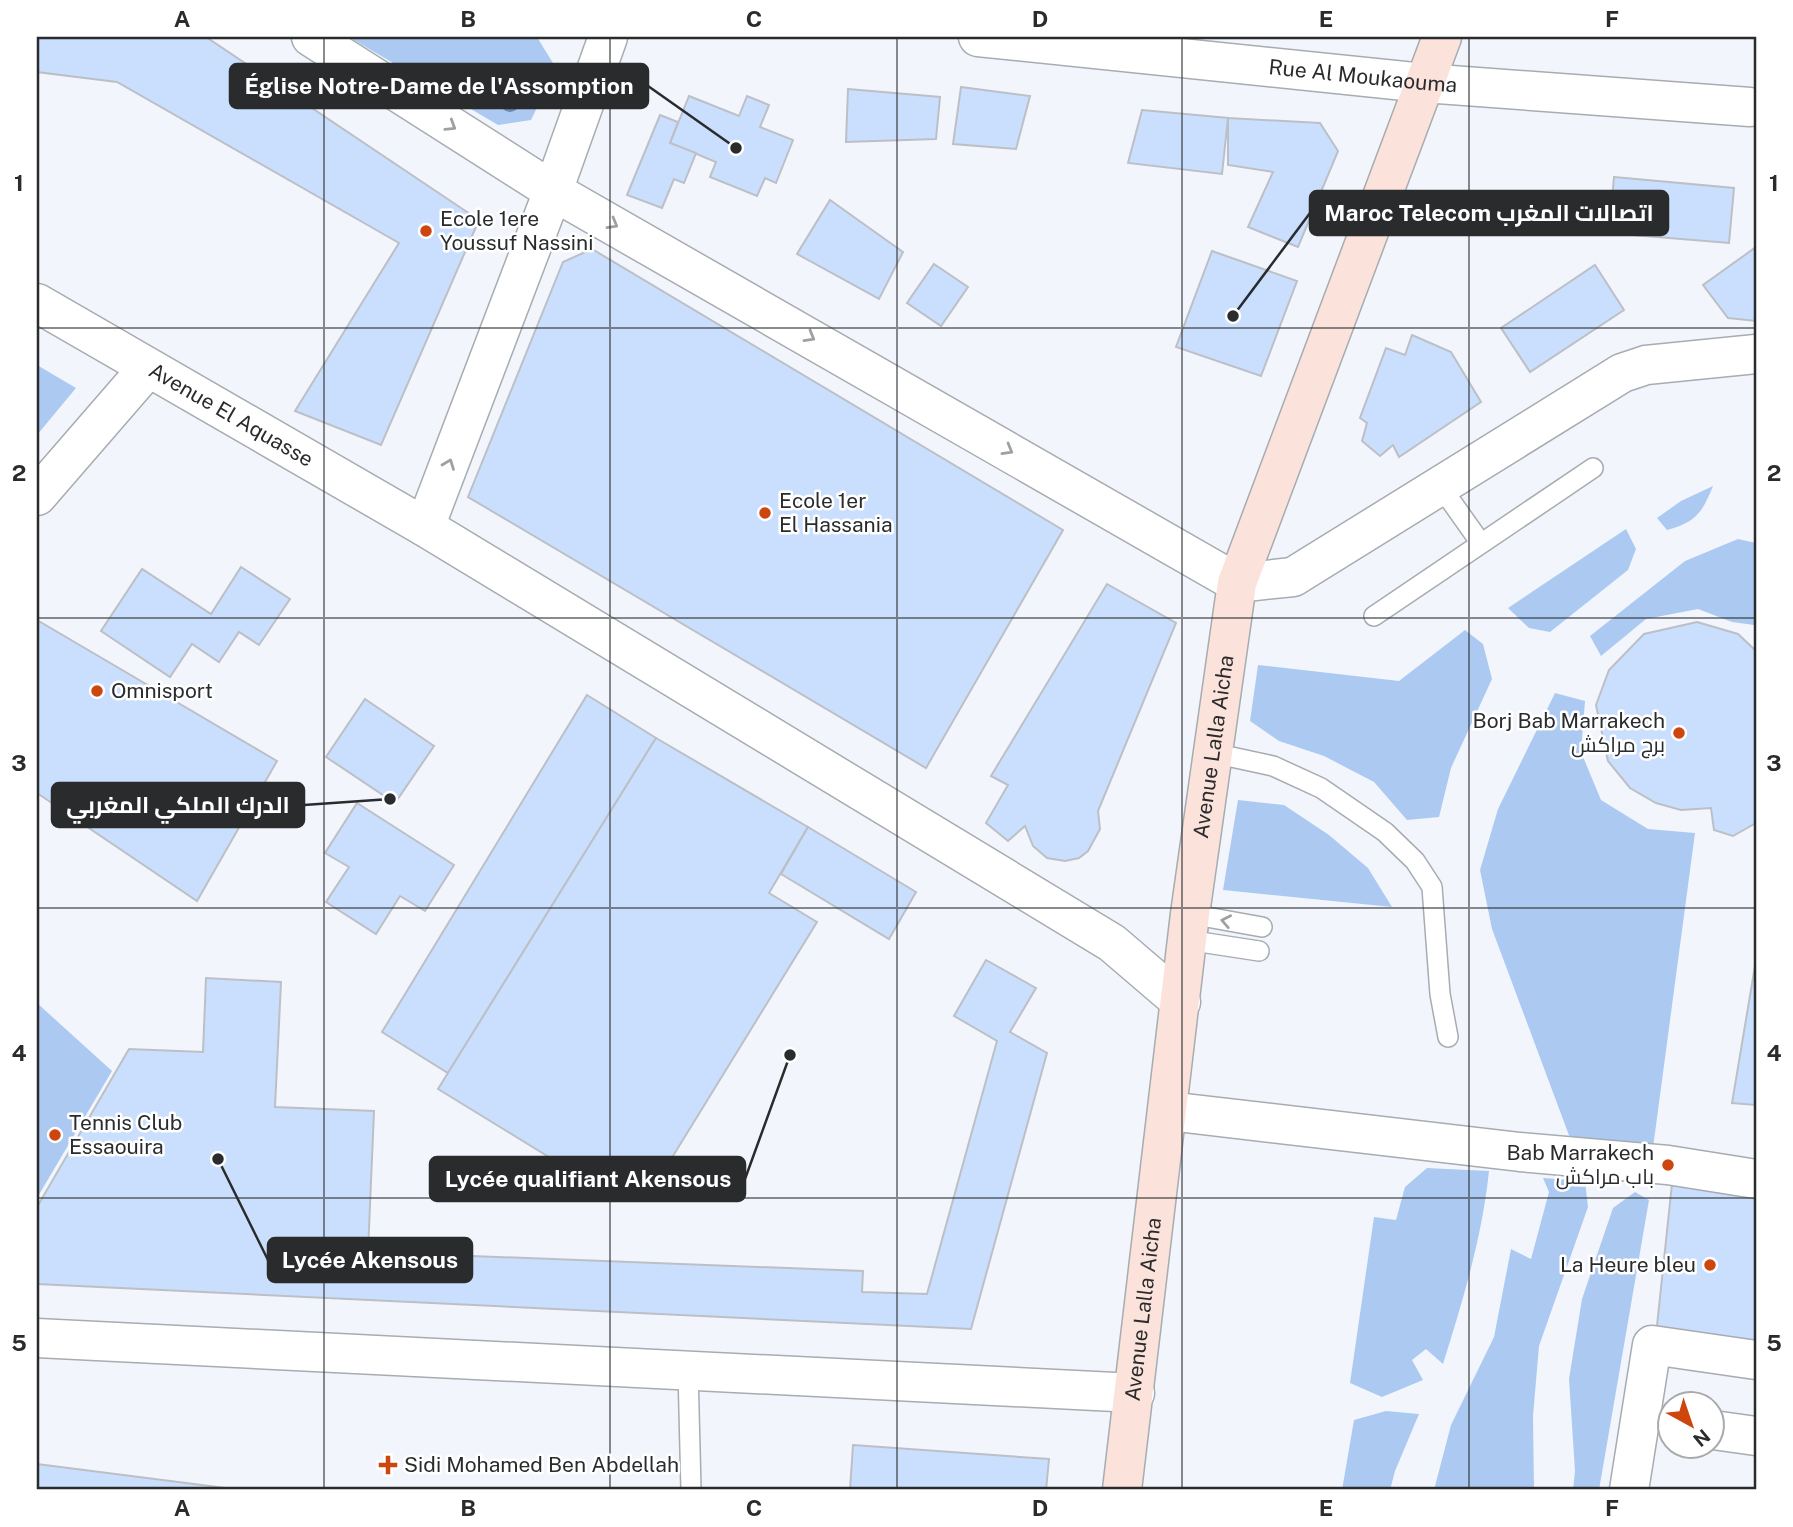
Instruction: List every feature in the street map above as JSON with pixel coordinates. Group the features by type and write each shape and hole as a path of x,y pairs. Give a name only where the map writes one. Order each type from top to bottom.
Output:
{"street":[{"path":"311,37 553,191 1237,583 1293,577 1622,373 1646,365 1756,354"},
{"path":"425,527 553,191 608,37"},
{"name":"Rue Al Moukaouma","path":"978,37 1424,83 1750,107"},
{"name":"Avenue Lalla Aicha","path":"1122,1490 1189,927 1237,583 1442,37"},
{"name":"Avenue El Aquasse","path":"37,303 147,369 425,527 1112,943 1181,1002"},
{"path":"37,496 147,369"},
{"path":"1168,1111 1520,1152 1668,1165 1756,1179"},
{"path":"37,1338 1135,1393"},
{"path":"1629,1490 1656,1423 1652,1345 1756,1360"},
{"path":"1727,1432 1756,1436"}],"lane":[{"path":"1374,616 1593,468"},
{"path":"1441,486 1480,542"},
{"path":"1213,752 1273,766 1321,788 1385,832 1415,861 1433,887 1440,994 1448,1037"},
{"path":"1189,927 1262,928"},
{"path":"1189,927 1259,951"},
{"path":"688,1370 691,1490"}],"shaded area":[{"path":"349,37 537,37 556,68 531,120 498,125"},
{"path":"37,365 76,388 37,435"},
{"path":"1713,486 1701,510 1685,524 1667,530 1657,518 1681,501"},
{"path":"1626,529 1636,549 1628,570 1550,632 1529,628 1508,608"},
{"path":"1738,539 1756,543 1756,634 1754,625 1732,622 1698,609 1646,619 1601,656 1590,636 1685,561"},
{"path":"1465,630 1483,644 1492,679 1451,768 1439,817 1407,820 1374,782 1324,756 1279,741 1250,721 1258,665 1399,681"},
{"path":"1555,693 1585,701 1581,752 1601,800 1648,829 1695,833 1653,1148 1573,1146 1492,929 1480,870 1498,809"},
{"path":"1238,800 1284,805 1329,835 1368,868 1392,907 1223,890"},
{"name":"Tennis Club Essaouira","path":"37,1003 112,1071 37,1198"},
{"path":"1427,1168 1489,1171 1482,1220 1443,1364 1426,1349 1412,1360 1423,1380 1382,1397 1350,1383 1374,1217 1396,1220 1405,1187"},
{"path":"1543,1178 1585,1181 1588,1207 1539,1346 1533,1416 1534,1490 1434,1490 1451,1425 1494,1337 1511,1249 1531,1259 1549,1192"},
{"path":"1635,1192 1649,1200 1599,1490 1573,1490 1575,1471 1569,1379 1582,1299 1613,1208"},
{"path":"1386,1411 1419,1414 1395,1471 1390,1490 1342,1490 1354,1420"}],"building":[{"name":"Ecole 1ere Youssuf Nassini","path":"37,37 206,37 479,220 381,445 295,411 399,243 117,82 37,72"},
{"path":"961,87 1030,96 1016,149 953,144"},
{"path":"848,89 940,97 936,139 846,142"},
{"path":"689,96 739,116 747,96 769,105 760,127 793,140 776,183 765,178 757,196 710,177 716,162 670,143"},
{"path":"1142,110 1228,118 1222,174 1128,163"},
{"path":"660,115 678,122 670,143 696,153 684,183 674,179 662,208 627,195"},
{"path":"1228,118 1320,123 1338,151 1298,247 1248,227 1273,172 1228,165"},
{"path":"1614,177 1734,188 1729,243 1609,233"},
{"path":"830,200 903,252 879,299 797,254"},
{"path":"1756,247 1756,321 1728,318 1703,285"},
{"name":"Ecole 1er El Hassania","path":"592,249 1063,530 926,768 468,497 563,262"},
{"path":"1212,251 1297,281 1261,376 1176,347"},
{"path":"934,264 968,287 941,326 907,303"},
{"path":"1595,265 1624,310 1530,372 1501,328"},
{"path":"1412,335 1451,352 1481,402 1399,457 1393,445 1380,456 1362,441 1367,423 1360,418 1386,348 1405,355"},
{"path":"241,567 290,599 259,645 239,632 219,662 192,644 170,677 101,631 142,569 211,614"},
{"path":"1107,584 1176,623 1098,811 1100,829 1088,851 1079,858 1065,861 1047,858 1033,846 1025,826 1008,841 986,823 1008,785 991,776"},
{"name":"Omnisport","path":"37,620 277,761 197,901 37,793"},
{"name":"Borj Bab Marrakech برج مراكش","path":"1697,622 1738,634 1756,651 1756,823 1733,836 1714,830 1711,808 1681,810 1656,803 1630,788 1608,761 1596,705 1609,670 1644,634"},
{"path":"587,695 656,738 448,1073 382,1032"},
{"path":"365,699 434,746 395,803 326,757"},
{"path":"656,738 808,827 769,893 817,922 649,1195 598,1164 588,1181 438,1089"},
{"path":"357,803 454,865 425,911 400,896 376,934 326,902 349,867 325,853"},
{"path":"808,827 916,892 889,939 781,874"},
{"path":"986,960 1036,988 1010,1032 1047,1053 971,1329 37,1284 37,1207 129,1049 203,1052 206,978 281,982 275,1107 374,1111 368,1252 863,1271 862,1292 927,1294 997,1041 954,1016"},
{"path":"1756,960 1756,1105 1732,1103"},
{"name":"La Heure bleu","path":"1672,1184 1756,1196 1756,1347 1656,1335"},
{"path":"853,1445 1049,1459 1046,1490 850,1490"},
{"path":"37,1464 241,1490 37,1490"}],"place":[{"name":"Église Notre-Dame de l'Assomption","path":"736,148"},
{"name":"Ecole 1ere Youssuf Nassini","path":"426,231"},
{"name":"Maroc Telecom اتصالات المغرب","path":"1233,316"},
{"name":"Ecole 1er El Hassania","path":"765,513"},
{"name":"Omnisport","path":"97,691"},
{"name":"Borj Bab Marrakech برج مراكش","path":"1679,733"},
{"name":"الدرك الملكي المغربي","path":"390,799"},
{"name":"Lycée qualifiant Akensous","path":"790,1055"},
{"name":"Tennis Club Essaouira","path":"55,1135"},
{"name":"Lycée Akensous","path":"218,1159"},
{"name":"Bab Marrakech باب مراكش","path":"1668,1165"},
{"name":"La Heure bleu","path":"1710,1265"},
{"name":"Sidi Mohamed Ben Abdellah","path":"388,1465"}]}
